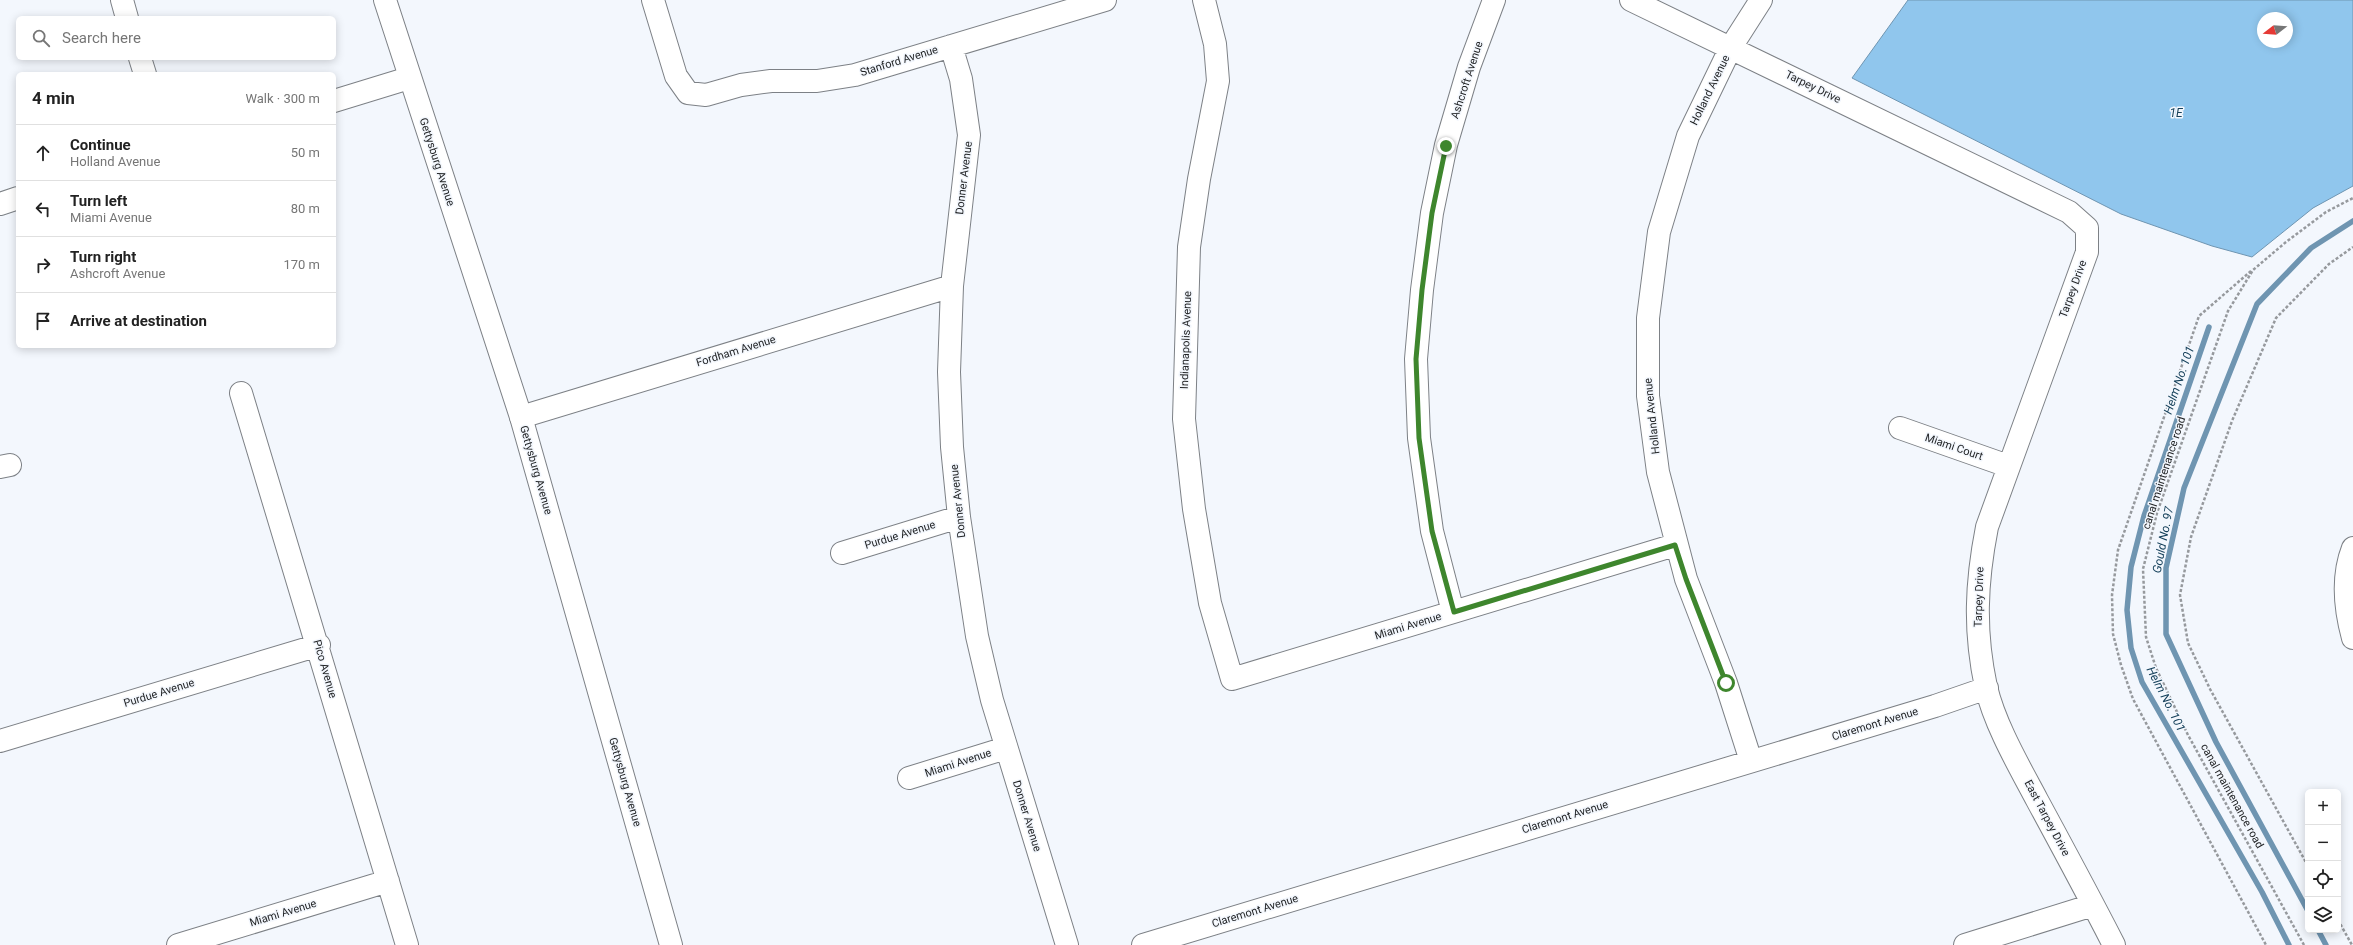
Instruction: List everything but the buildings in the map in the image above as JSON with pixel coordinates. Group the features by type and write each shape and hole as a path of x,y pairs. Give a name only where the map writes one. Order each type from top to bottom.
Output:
{"street":[{"path":"122,0 127,16"},
{"name":"Gettysburg Avenue","path":"386,0 409,78 520,417 671,945"},
{"name":"Stanford Avenue","path":"653,0 676,76 688,93 706,94 741,85 771,81 817,80 855,75 1105,0"},
{"name":"Indianapolis Avenue","path":"1204,0 1214,44 1218,81 1199,179 1189,247 1184,419 1194,509 1210,603 1232,679"},
{"name":"Ashcroft Avenue","path":"1454,612 1432,531 1419,438 1416,359 1432,213 1446,146 1469,67 1494,0"},
{"path":"1631,0 1731,47 1761,0"},
{"name":"Donner Avenue","path":"951,46 961,79 969,134 952,286 949,372 952,447 959,517 977,636 992,700 1067,945"},
{"name":"Tarpey Drive","path":"1731,47 2069,212 2087,228 2087,252 1987,527 1979,572 1977,610 1979,647 1987,688"},
{"name":"Holland Avenue","path":"1731,47 1688,136 1659,232 1648,318 1648,396 1658,472 1675,545 1686,579 1726,683 1751,761"},
{"path":"141,60 144,72"},
{"path":"336,100 409,78"},
{"path":"0,204 16,199"},
{"name":"Fordham Avenue","path":"520,417 952,286"},
{"name":"Pico Avenue","path":"241,393 319,646 408,945"},
{"name":"Miami Court","path":"1900,428 2008,466"},
{"name":"Purdue Avenue","path":"842,553 959,517"},
{"name":"Miami Avenue","path":"1232,679 1675,545"},
{"path":"2350,628 2346,586 2353,548"},
{"name":"Purdue Avenue","path":"0,741 319,646"},
{"name":"Claremont Avenue","path":"1143,945 1935,706 1987,688"},
{"name":"East Tarpey Drive","path":"1987,688 2010,748 2114,945"},
{"name":"Miami Avenue","path":"909,778 1006,748"},
{"name":"Miami Avenue","path":"178,945 388,881"},
{"path":"1965,945 2093,905"}],"path":[{"name":"canal maintenance road","path":"2304,945 2188,735 2156,668 2145,629 2143,569 2157,513 2228,311 2253,270 2286,242 2326,212 2353,198"},
{"path":"2305,861 2210,689 2191,650 2188,643 2180,595 2190,537 2232,421 2276,318 2329,264 2353,247"},
{"path":"2253,270 2199,316 2118,550 2112,595 2113,634 2121,665 2133,699 2266,945"},
{"path":"2341,925 2352,945"}],"water":[{"name":"1E","path":"1908,0 2353,0 2353,186 2313,208 2252,257 2212,246 2121,214 1852,78"}],"waterway":[{"name":"Gould No. 97","path":"2305,905 2216,742 2166,634 2166,568 2184,488 2257,304 2311,248 2353,221"},
{"name":"Helm No. 101","path":"2209,327 2144,516 2131,567 2127,610 2131,648 2142,682 2262,892 2289,945"},
{"name":"Gould No. 97","path":"2320,933 2326,945"}],"route":[{"path":"1446,146 1432,213 1422,290 1416,359 1419,438 1432,531 1454,612 1675,545 1686,579 1726,683"}]}
